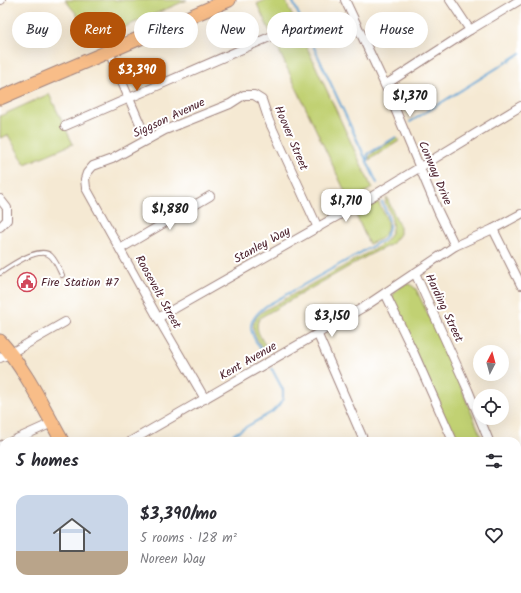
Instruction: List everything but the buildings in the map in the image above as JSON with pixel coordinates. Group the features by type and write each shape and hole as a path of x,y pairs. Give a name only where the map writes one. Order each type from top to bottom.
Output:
{"main road":[{"path":"0,98 229,0"},
{"path":"0,341 5,356 52,423 60,437"}],"street":[{"name":"Conway Drive","path":"345,0 385,86 438,211 455,246"},
{"path":"450,0 470,30"},
{"path":"385,86 470,30 520,0"},
{"path":"65,126 267,38"},
{"path":"109,52 147,140"},
{"name":"Hoover Street","path":"241,97 244,95 254,95 262,100 269,121 318,228"},
{"name":"Siggson Avenue","path":"87,174 93,166 112,160 165,130 230,104 241,97"},
{"name":"Stanley Way","path":"158,318 318,228 521,106"},
{"name":"Roosevelt Street","path":"87,174 85,179 86,188 205,399"},
{"path":"120,248 210,196"},
{"path":"0,199 7,208 7,220 0,227"},
{"name":"Kent Avenue","path":"138,437 318,335 364,307 455,246 493,229 521,214"},
{"path":"493,229 521,285"},
{"name":"Harding Street","path":"415,273 468,390 487,437"},
{"path":"385,293 413,350 451,437"},
{"path":"5,356 65,322"},
{"path":"318,335 362,437"},
{"path":"21,437 52,423"}],"lane":[{"path":"0,273 29,256 42,253 48,254 52,257 62,275"}],"green space":[{"path":"65,0 187,0 159,12 134,12 134,23 126,26 126,12 75,12"},
{"path":"265,0 285,0 291,12 267,12 267,25 257,4"},
{"path":"278,48 307,48 372,188 350,202"},
{"path":"49,94 73,144 25,164 8,135 0,138 0,116"},
{"path":"397,138 399,141 369,160 373,153"},
{"path":"387,198 400,227 400,234 392,244 369,255 261,317 257,325 259,334 268,350 265,352 254,332 254,322 257,317 262,312 380,246 390,235 392,230 391,216 385,202"},
{"path":"378,202 387,220 387,230 380,239 369,244 356,215"},
{"path":"410,284 416,289 453,368 473,417 473,425 476,425 481,437 452,437 392,299 398,288"}],"waterway":[{"path":"292,0 377,183"},
{"path":"410,122 521,53"},
{"path":"367,162 368,154 396,137"},
{"path":"263,353 252,333 251,328 254,318 266,306 383,240 388,230 389,221 382,202"},
{"path":"229,437 272,412 283,399 283,390 272,369"}],"place":[{"name":"Fire Station #7","path":"27,282"}]}
